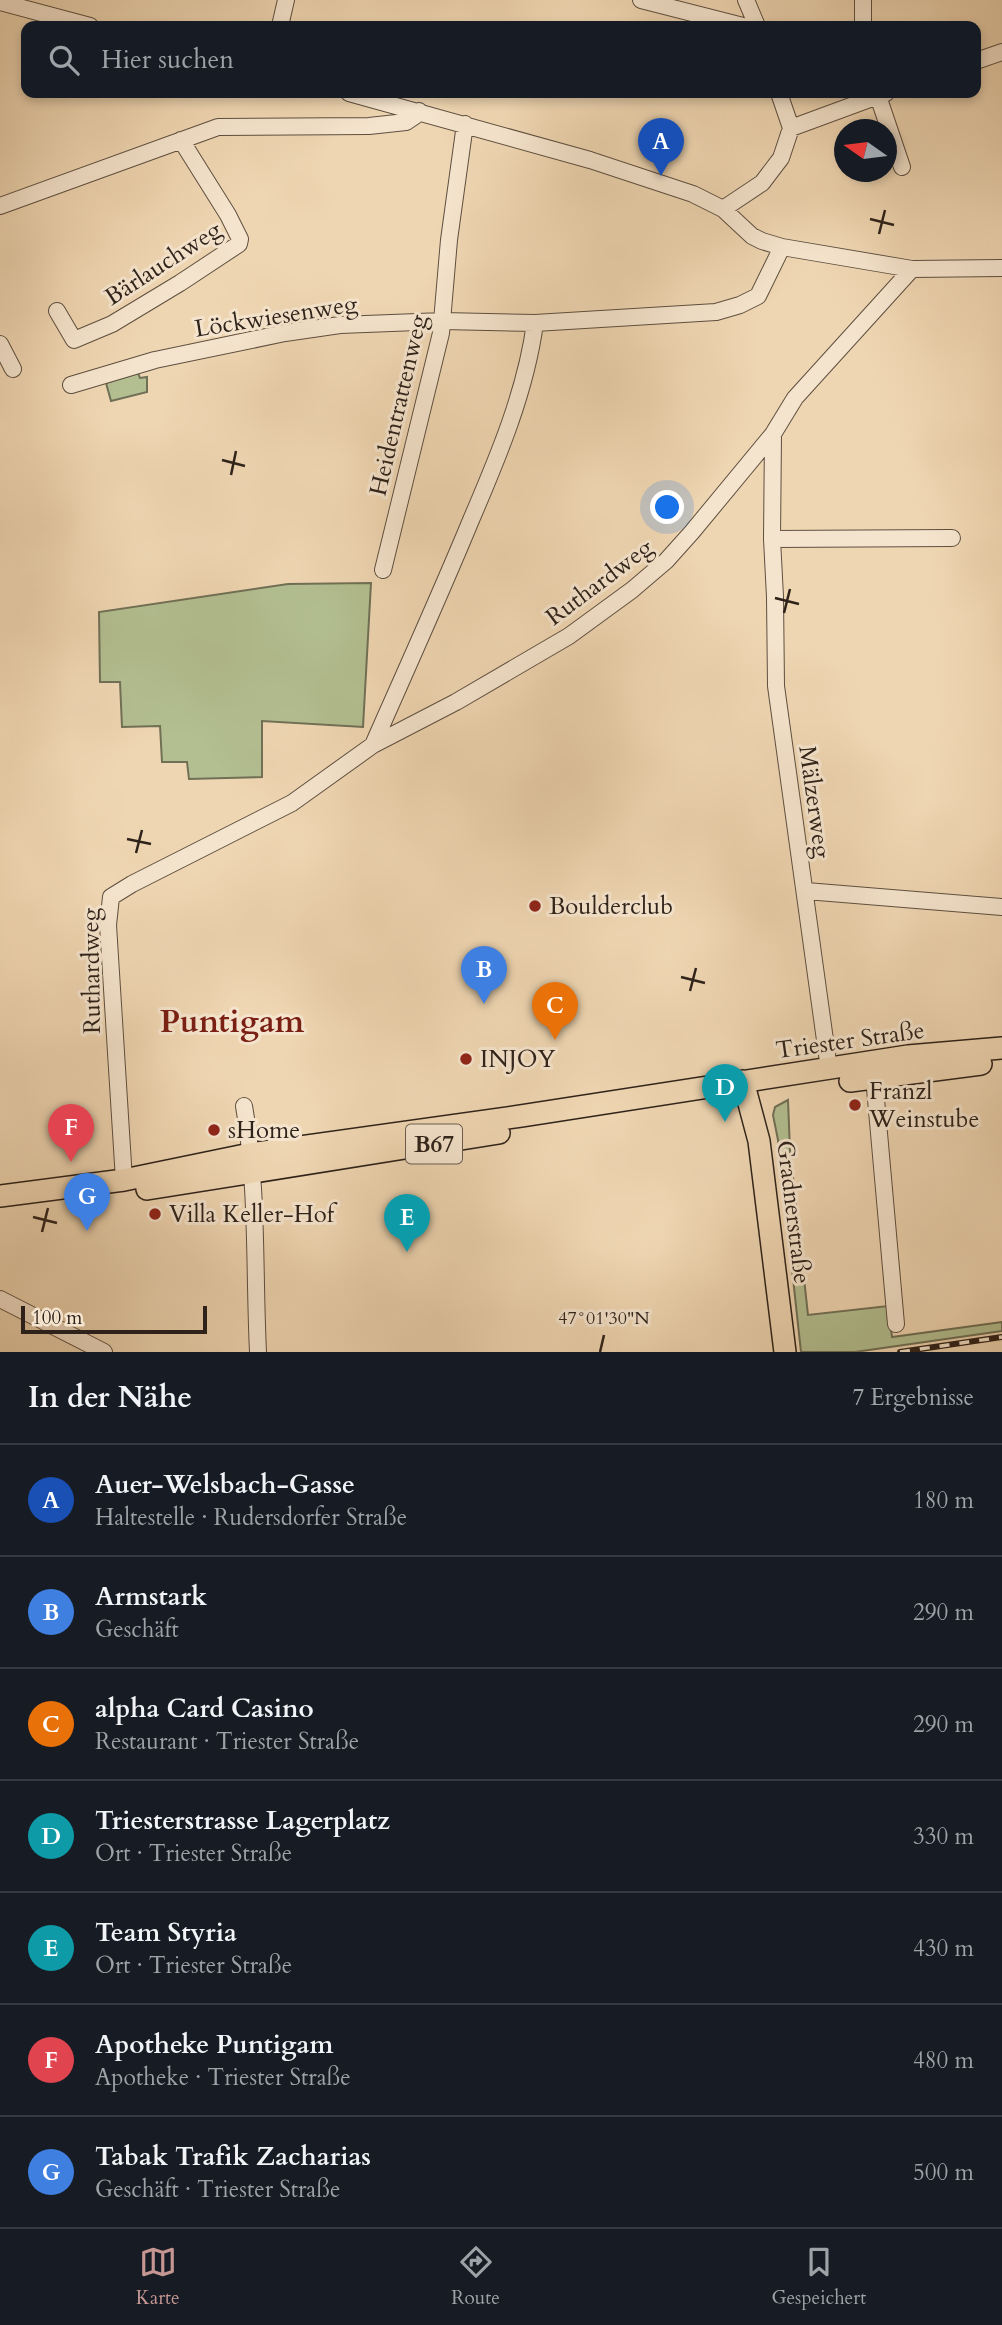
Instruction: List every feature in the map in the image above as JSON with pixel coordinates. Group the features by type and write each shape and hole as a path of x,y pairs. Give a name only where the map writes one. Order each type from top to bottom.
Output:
{"main road":[{"name":"Triester Straße","path":"744,1088 830,1069 908,1056 1002,1048"},
{"name":"Triester Straße","path":"0,1210 38,1207 250,1164 521,1116 744,1088 1002,1062"},
{"name":"Gradnerstraße","path":"744,1088 759,1141 785,1352"},
{"name":"Triester Straße","path":"0,1196 250,1164"}],"street":[{"path":"281,21 286,0"},
{"path":"641,0 723,21"},
{"path":"746,0 755,21"},
{"path":"863,0 863,21"},
{"path":"0,2 71,21"},
{"path":"981,59 1002,52"},
{"path":"368,98 465,124 692,194 723,209 762,242 912,268 1002,268"},
{"path":"723,209 762,183 781,158 791,128 781,98"},
{"path":"791,128 870,98"},
{"path":"881,98 902,167"},
{"path":"0,206 227,125 339,127 406,122 419,111"},
{"name":"Heidentrattenweg","path":"383,570 443,321 449,240 465,124"},
{"name":"Bärlauchweg","path":"57,311 75,340 112,324 180,284 239,244 240,239 228,215 181,140"},
{"name":"Löckwiesenweg","path":"71,385 155,360 285,333 340,325 443,321 535,323 723,311 758,296 782,247"},
{"name":"Ruthardweg","path":"124,1180 108,925 111,897 292,803 373,744 456,702 569,636 632,590 666,561 773,433 795,398 912,268"},
{"name":"Ruthardweg","path":"373,744 437,603 493,468 520,390 535,323"},
{"path":"0,344 13,369"},
{"name":"Mälzerweg","path":"773,433 772,539 776,685 830,1069"},
{"path":"772,539 952,538"},
{"path":"806,891 1002,907"},
{"path":"874,1077 896,1324"},
{"path":"244,1106 250,1164 258,1352"},
{"path":"0,1299 104,1352"}],"green space":[{"path":"138,373 140,378 147,377 147,392 111,401 106,383"},
{"path":"371,583 363,727 262,721 262,777 189,779 187,762 162,762 160,726 122,727 120,682 100,682 99,612 288,584"},
{"path":"788,1100 790,1150 808,1315 888,1306 892,1337 1002,1322 1002,1331 855,1352 801,1352 773,1115 775,1107"}],"railway":[{"path":"900,1352 1002,1337"}],"place":[{"name":"Auer-Welsbach-Gasse","path":"661,176"},
{"name":"Boulderclub","path":"535,906"},
{"name":"Armstark","path":"484,1004"},
{"name":"alpha Card Casino","path":"555,1040"},
{"name":"INJOY","path":"466,1059"},
{"name":"Franzl Weinstube","path":"855,1105"},
{"name":"Triesterstrasse Lagerplatz","path":"725,1122"},
{"name":"sHome","path":"214,1130"},
{"name":"Apotheke Puntigam","path":"71,1162"},
{"name":"Villa Keller-Hof","path":"155,1214"},
{"name":"Tabak Trafik Zacharias","path":"87,1231"},
{"name":"Team Styria","path":"407,1252"}],"district":[{"name":"Puntigam","path":"232,1021"}]}
